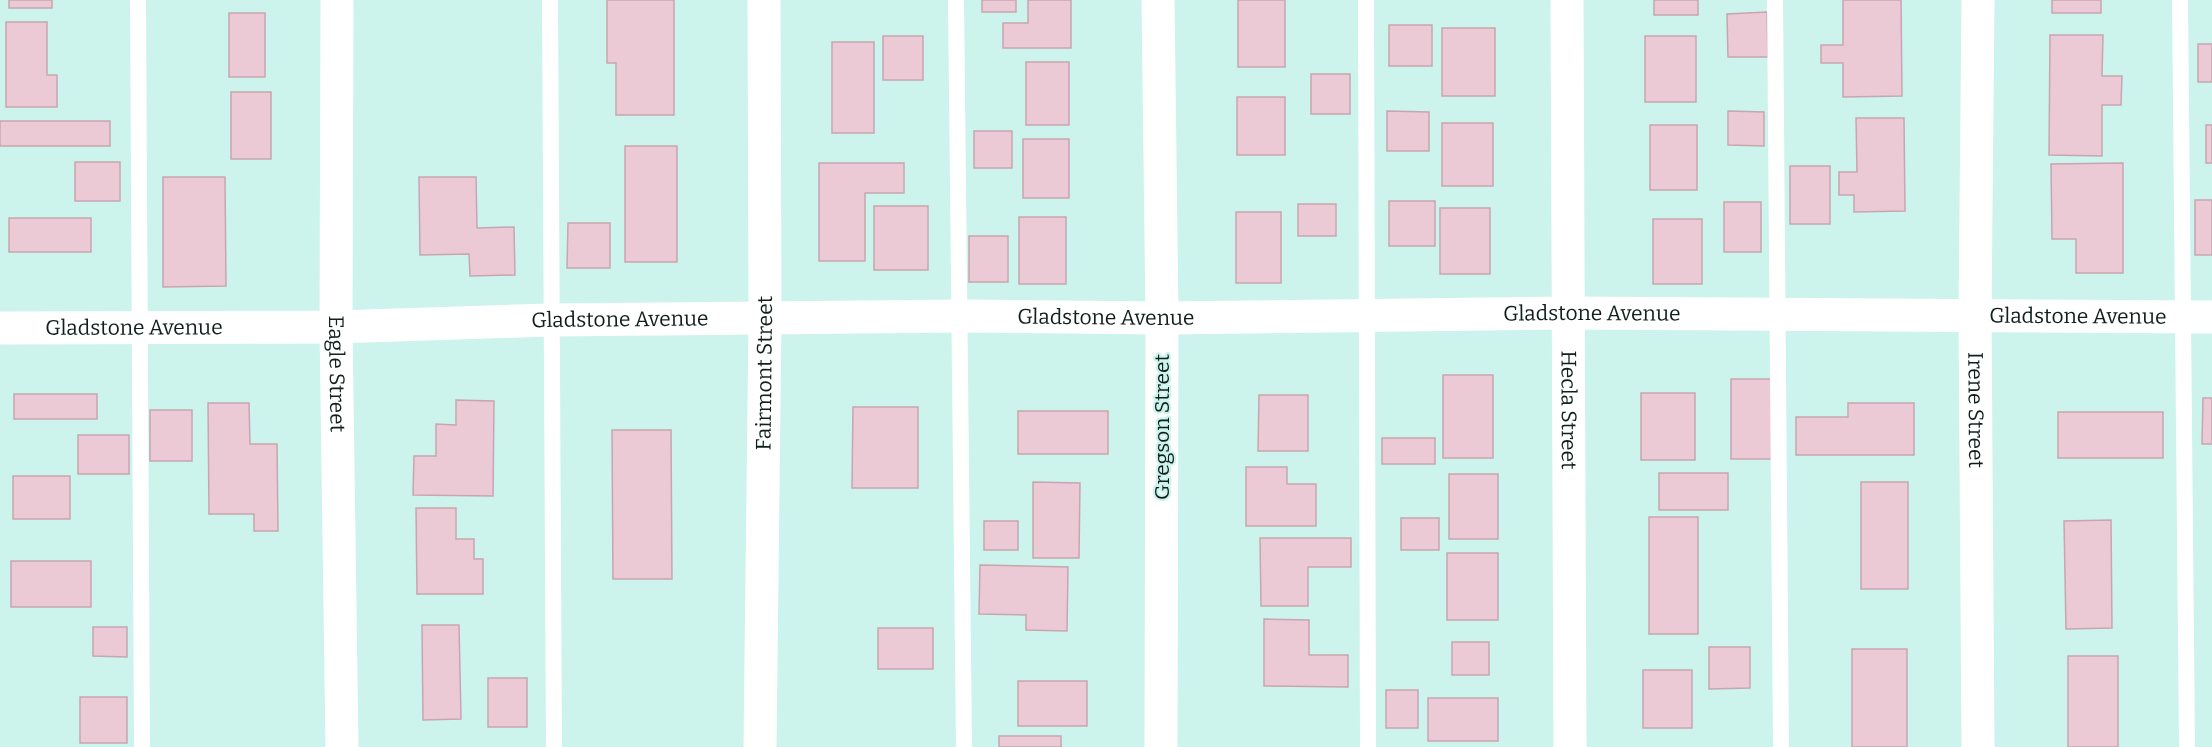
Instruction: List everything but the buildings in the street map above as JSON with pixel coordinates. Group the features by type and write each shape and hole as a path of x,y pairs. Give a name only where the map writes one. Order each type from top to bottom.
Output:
{"street":[{"name":"Eagle Street","path":"337,0 336,327 342,747"},
{"name":"Fairmont Street","path":"760,747 765,319 764,0"},
{"name":"Gregson Street","path":"1158,0 1162,318 1161,747"},
{"name":"Hecla Street","path":"1567,0 1570,747"},
{"name":"Irene Street","path":"1978,0 1976,315 1978,747"},
{"name":"Gladstone Avenue","path":"0,328 336,327 550,320 960,316 1162,318 1780,314 2198,317"}],"lane":[{"path":"138,0 142,747"},
{"path":"550,0 554,747"},
{"path":"956,0 964,747"},
{"path":"1365,0 1368,747"},
{"path":"1775,0 1780,314 1781,747"},
{"path":"2180,0 2198,317 2187,747"}]}
